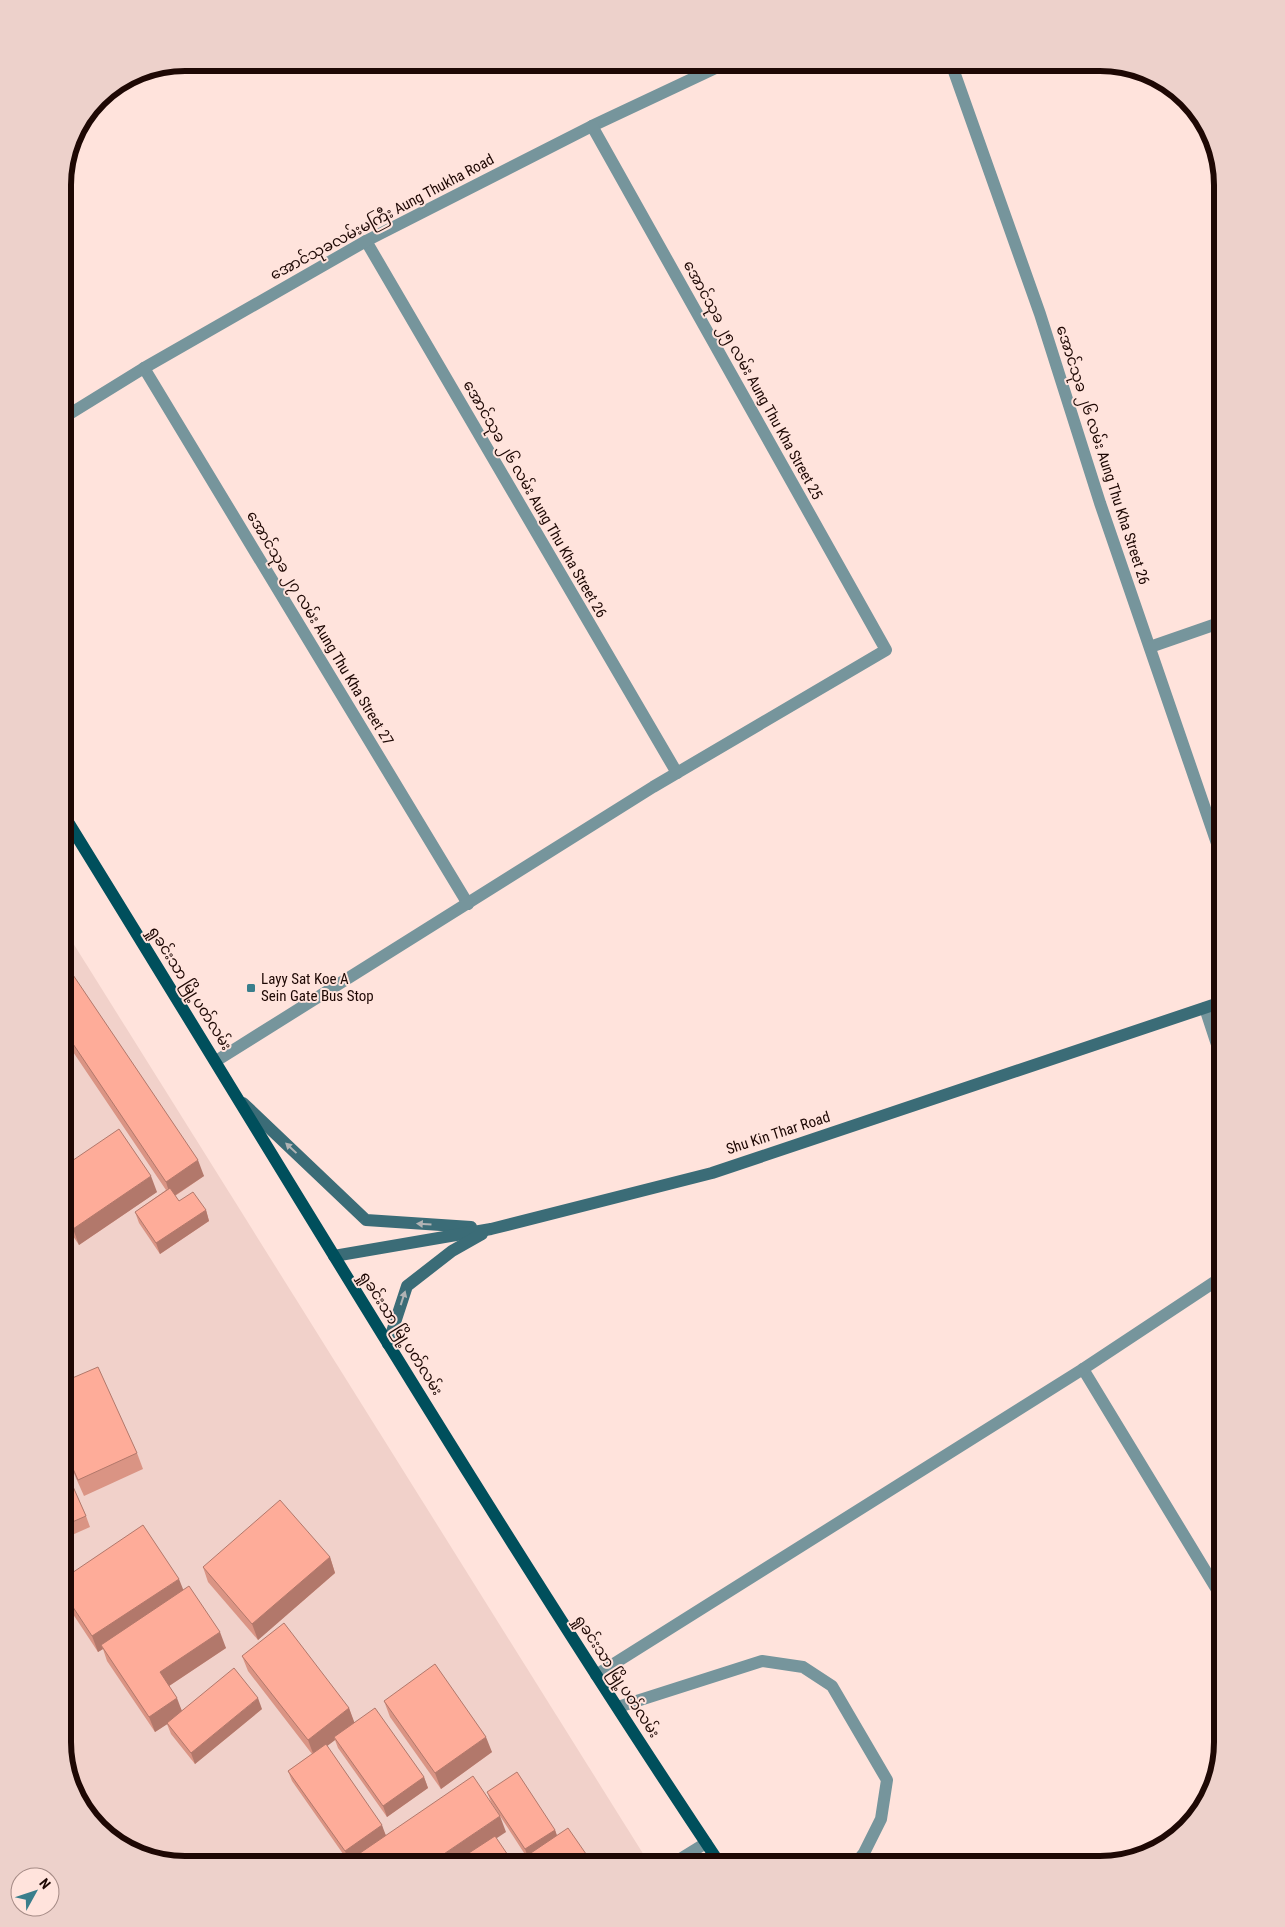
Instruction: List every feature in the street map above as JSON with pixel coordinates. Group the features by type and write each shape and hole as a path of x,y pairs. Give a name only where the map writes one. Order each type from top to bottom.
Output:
{"main road":[{"name":"ရှုခင်းသာ မြို့ပတ်လမ်း","path":"71,827 388,1344 596,1675 715,1856"}],"street":[{"name":"အောင်သုခလမ်းမကြီး Aung Thukha Road","path":"71,413 144,368 366,241 697,71"},
{"name":"အောင်သုခ ၂၆ လမ်း Aung Thu Kha Street 26","path":"954,71 1040,314 1100,503 1214,835"},
{"name":"အောင်သုခ ၂၅ လမ်း Aung Thu Kha Street 25","path":"592,126 886,650 677,773"},
{"name":"အောင်သုခ ၂၆ လမ်း Aung Thu Kha Street 26","path":"366,241 677,773"},
{"name":"အောင်သုခ ၂၇ လမ်း Aung Thu Kha Street 27","path":"144,368 468,904"},
{"path":"1150,647 1214,625"},
{"path":"216,1061 677,773"},
{"name":"Shu Kin Thar Road","path":"334,1256 490,1229 712,1172 1214,1005"},
{"path":"1205,1008 1214,1036"},
{"path":"239,1099 366,1220 490,1229"},
{"path":"388,1344 407,1286 452,1251 490,1229"},
{"path":"596,1675 1083,1369 1214,1282"},
{"path":"1083,1369 1214,1585"},
{"path":"618,1707 762,1661 804,1667 832,1686 887,1780 881,1819 862,1856"},
{"path":"685,1856 706,1843"}],"shaded area":[{"path":"71,940 644,1856 178,1856 156,1852 128,1840 105,1822 87,1799 75,1771 71,1741"}],"building":[{"path":"71,972 198,1160 166,1182 71,1041"},
{"path":"119,1129 151,1176 73,1229 71,1226 71,1162"},
{"path":"170,1188 179,1201 193,1192 206,1210 156,1243 135,1212"},
{"path":"98,1367 137,1453 78,1480 71,1464 71,1379"},
{"path":"71,1482 86,1516 71,1523"},
{"path":"280,1500 330,1557 252,1624 203,1567"},
{"path":"143,1525 179,1579 92,1636 71,1604 71,1574"},
{"path":"189,1586 220,1632 160,1672 177,1698 149,1717 101,1645"},
{"path":"284,1623 349,1708 308,1740 242,1656"},
{"path":"435,1664 486,1737 435,1773 384,1701"},
{"path":"234,1668 258,1698 191,1753 167,1723"},
{"path":"375,1708 424,1777 383,1806 334,1737"},
{"path":"326,1744 382,1825 345,1851 288,1771"},
{"path":"517,1772 555,1830 525,1849 487,1792"},
{"path":"473,1776 500,1816 441,1856 356,1856"},
{"path":"568,1828 587,1856 526,1856"},
{"path":"495,1836 509,1856 464,1856"}],"place":[{"name":"Layy Sat Koe A Sein Gate Bus Stop","path":"251,988"}]}
